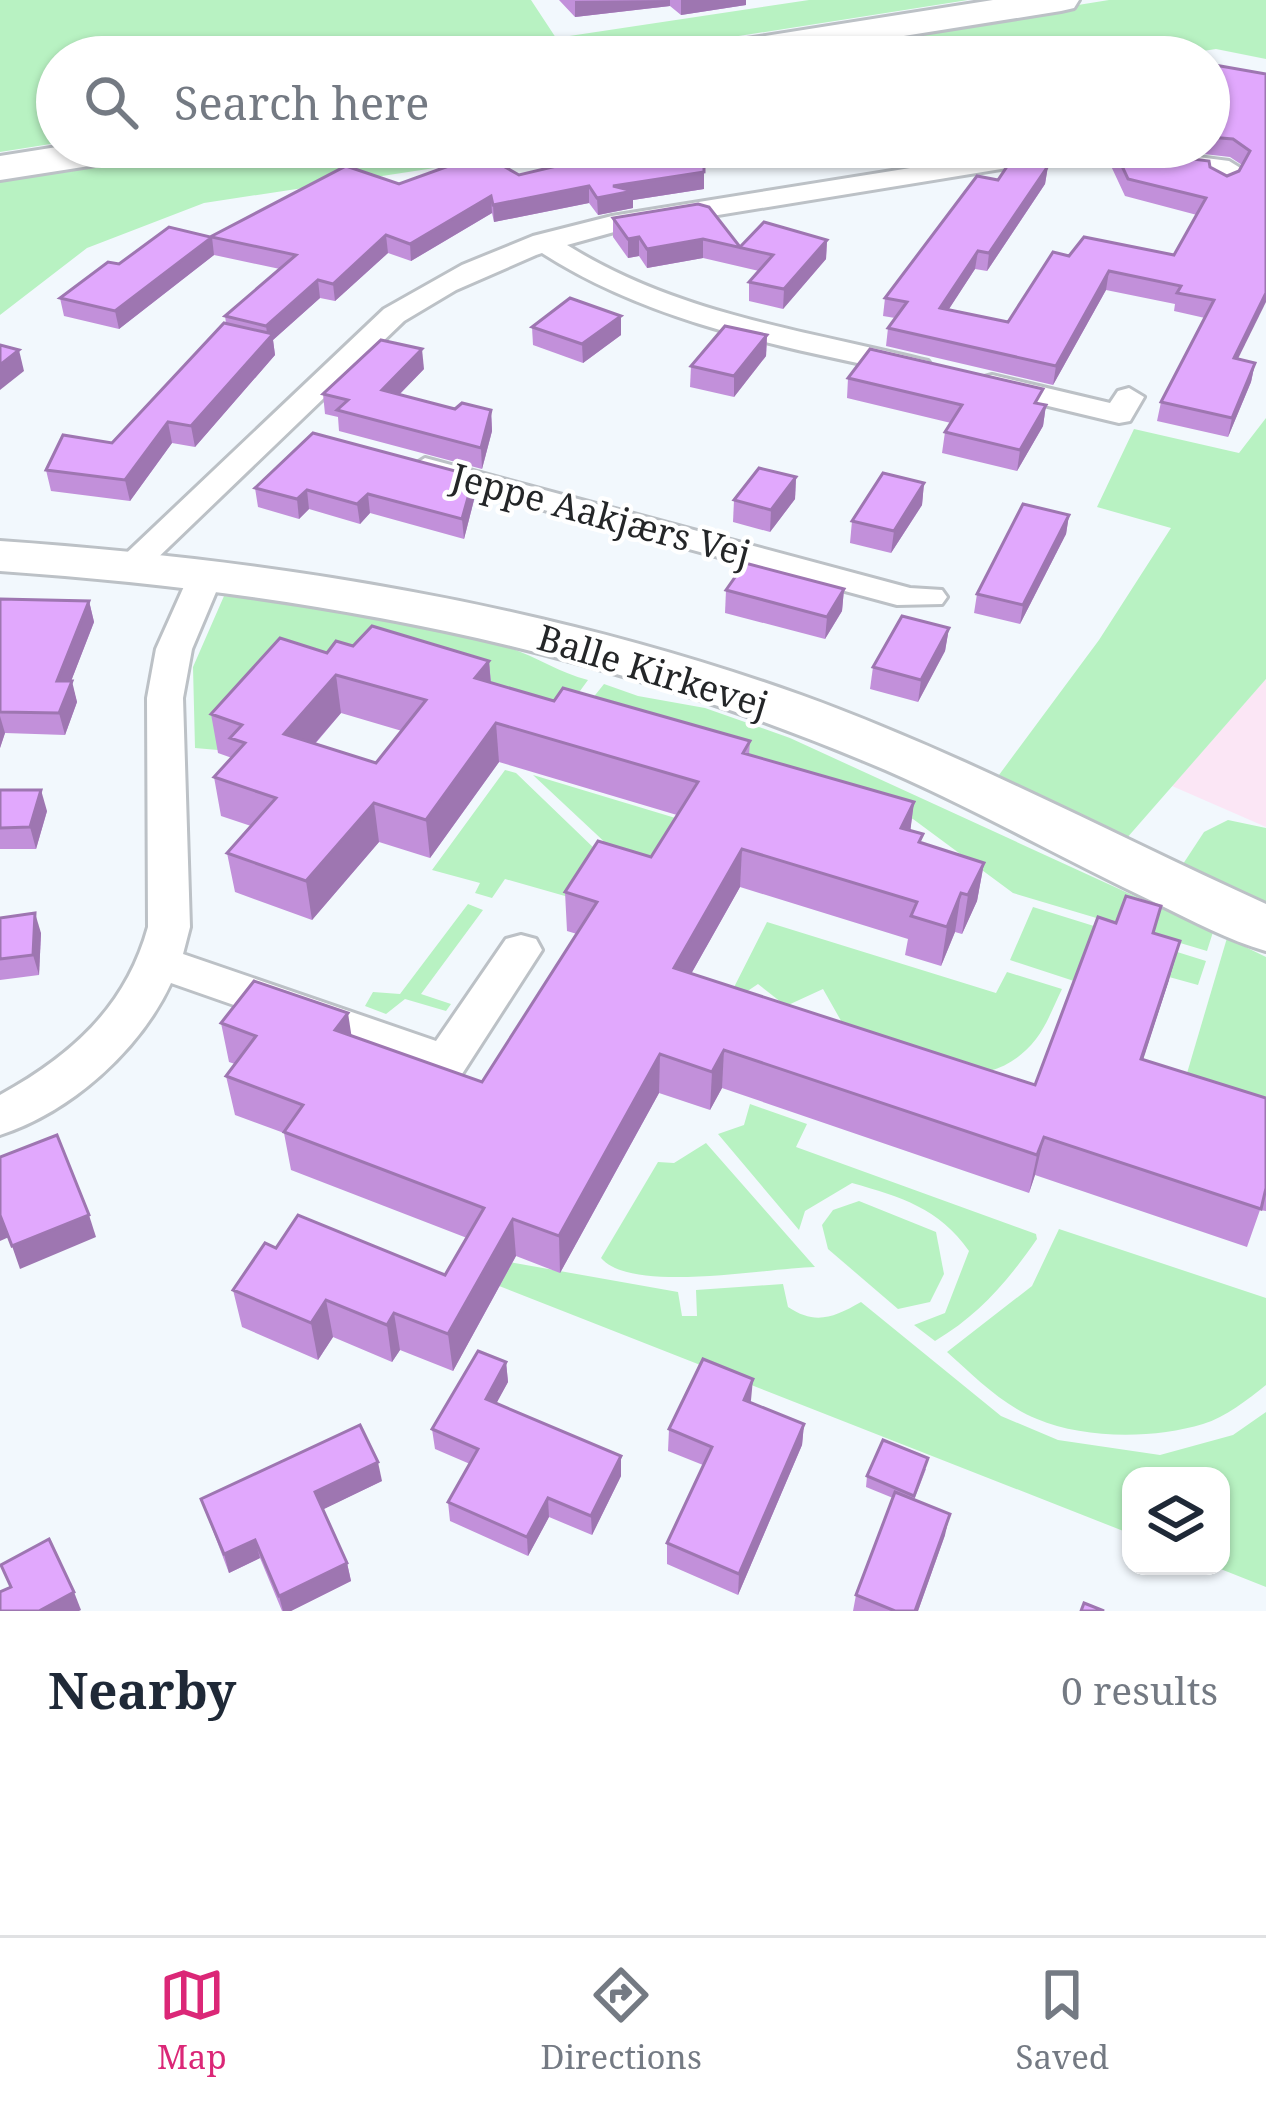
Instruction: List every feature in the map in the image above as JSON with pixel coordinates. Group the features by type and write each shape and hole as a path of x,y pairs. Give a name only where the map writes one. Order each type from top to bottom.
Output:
{"main road":[{"path":"834,36 1061,0"},
{"path":"0,168 36,162"}],"street":[{"path":"133,563 394,315 439,285 543,242 612,224 958,168"},
{"path":"1222,181 1229,169 1223,168"},
{"path":"543,242 625,291 687,314 1119,414 1129,397"},
{"path":"273,427 318,439"},
{"name":"Jeppe Aakjærs Vej","path":"385,457 909,598 930,597"},
{"name":"Balle Kirkevej","path":"0,556 133,563 208,573 469,616 614,655 890,750 1266,929"},
{"path":"0,1117 56,1087 98,1052 135,1010 162,963 169,927 165,698 174,650 208,573"},
{"path":"162,963 446,1062 521,950"}],"shaded area":[{"path":"1266,679 1266,827 1172,786"}],"green space":[{"path":"0,0 531,0 555,36 36,36 36,146 0,152"},
{"path":"809,0 968,0 739,36 569,36"},
{"path":"1109,0 1266,0 1266,59 1230,52 1230,36 885,36"},
{"path":"68,168 435,168 204,203 87,248 0,315 0,179"},
{"path":"1266,418 1266,679 1126,839 996,779 1099,640 1171,528 1097,507 1134,429 1239,453"},
{"path":"224,596 440,630 510,648 588,680 550,732 286,674 218,750 195,748 193,667"},
{"path":"604,684 638,696 705,708 790,738 1213,932 1207,951 1013,893 913,819 584,709"},
{"path":"505,770 516,773 625,878 579,900 505,879 492,898 475,893 480,883 432,870"},
{"path":"533,775 692,823 642,877"},
{"path":"1228,820 1266,828 1266,903 1183,864 1204,832"},
{"path":"468,904 483,910 421,994 451,1004 446,1011 405,999 386,1014 365,1006 373,992 400,994"},
{"path":"1033,907 1206,961 1198,985 1086,954 1074,981 1010,960"},
{"path":"767,922 996,993 1007,972 1062,989 1036,1039 998,1068 953,1075 906,1068 861,1056 823,989 786,1006 758,984 724,1007"},
{"path":"1227,938 1266,957 1266,1105 1185,1080"},
{"path":"750,1104 807,1124 796,1147 1036,1234 1037,1239 992,1296 935,1341 914,1325 945,1313 969,1251 932,1214 852,1183 805,1211 799,1230 718,1134 744,1125"},
{"path":"706,1143 815,1267 669,1277 617,1269 601,1258 658,1162 674,1163"},
{"path":"859,1201 936,1232 944,1274 930,1302 898,1309 828,1249 822,1225 833,1210"},
{"path":"1059,1229 1266,1298 1266,1385 1212,1421 1141,1434 1056,1426 1000,1398 947,1352 1032,1286"},
{"path":"509,1262 678,1292 682,1316 697,1316 696,1290 783,1284 788,1307 816,1318 861,1302 1001,1416 1058,1440 1160,1455 1233,1435 1266,1412 1266,1587 1230,1573 1230,1467 1122,1467 1122,1530 484,1280"}],"building":[{"path":"1230,68 1266,74 1266,293 1234,358 1255,363 1232,418 1161,402 1214,300 1177,293 1181,286 1109,271 1056,366 888,328 907,302 885,298 977,176 998,180 1006,168 1047,168 989,253 978,251 940,308 1008,322 1053,252 1069,256 1084,237 1174,255 1206,198 1128,179 1123,168 1212,168 1227,176 1239,171 1250,151 1233,139"},
{"path":"342,168 399,184 443,168 507,168 519,175 548,168 704,168 704,172 613,186 633,191 597,198 589,186 493,205 491,196 410,244 386,235 333,284 318,280 266,326 225,316 296,255 212,237 115,311 60,298 108,262 119,264 169,227 210,237"},
{"path":"698,204 709,207 740,247 764,222 827,240 784,289 749,282 773,255 703,239 647,249 639,237 628,239 613,218"},
{"path":"570,298 621,316 582,344 532,327"},
{"path":"224,323 273,334 191,426 168,422 125,480 46,470 63,435 112,443"},
{"path":"725,326 767,335 734,376 691,366"},
{"path":"381,340 422,349 382,390 455,409 462,403 491,410 481,448 337,410 348,400 323,394"},
{"path":"0,345 19,350 0,365"},
{"path":"870,349 1043,389 1035,403 1046,405 1020,450 945,432 962,405 848,378"},
{"path":"313,433 474,476 462,519 368,494 357,504 307,490 297,499 255,488"},
{"path":"759,468 796,477 771,510 734,500"},
{"path":"883,473 924,483 894,531 852,521"},
{"path":"1023,504 1069,515 1023,605 977,594"},
{"path":"745,563 844,589 827,617 726,590"},
{"path":"0,599 89,601 57,681 72,681 59,713 0,712"},
{"path":"902,616 949,628 921,680 873,667"},
{"path":"372,626 489,661 475,678 554,701 563,688 750,741 743,753 914,802 901,828 923,834 919,842 984,863 968,895 961,893 947,927 911,916 917,902 742,849 674,968 1035,1085 1098,917 1116,923 1126,896 1161,906 1153,933 1180,941 1141,1059 1266,1098 1266,1188 1261,1209 1044,1137 1037,1155 724,1050 712,1072 660,1054 559,1236 513,1219 448,1334 394,1313 387,1325 326,1300 311,1323 233,1290 265,1243 276,1248 298,1215 445,1275 484,1208 284,1132 303,1105 226,1076 256,1036 221,1023 254,981 348,1013 335,1030 482,1082 597,902 565,892 598,841 651,857 698,782 496,723 426,820 374,803 306,881 227,853 276,798 214,777 245,743 230,738 242,725 211,714 280,638 327,653 336,641 353,646","holes":["336,675 426,700 376,763 284,734"]},
{"path":"0,790 41,790 30,827 0,828"},
{"path":"35,913 33,955 0,959 0,918"},
{"path":"57,1135 89,1215 12,1246 0,1215 0,1157"},
{"path":"478,1351 506,1362 486,1399 621,1456 591,1516 548,1498 527,1537 448,1502 478,1449 432,1429"},
{"path":"703,1359 753,1379 744,1400 804,1424 739,1574 667,1543 712,1447 669,1429"},
{"path":"360,1425 378,1462 315,1492 347,1563 279,1596 255,1540 224,1554 201,1499"},
{"path":"883,1440 928,1458 914,1496 867,1476"},
{"path":"895,1492 950,1514 915,1611 895,1611 856,1595"},
{"path":"49,1539 74,1592 39,1611 0,1611 0,1592 11,1587 1,1565"},
{"path":"1084,1603 1104,1611 1081,1611"}]}
